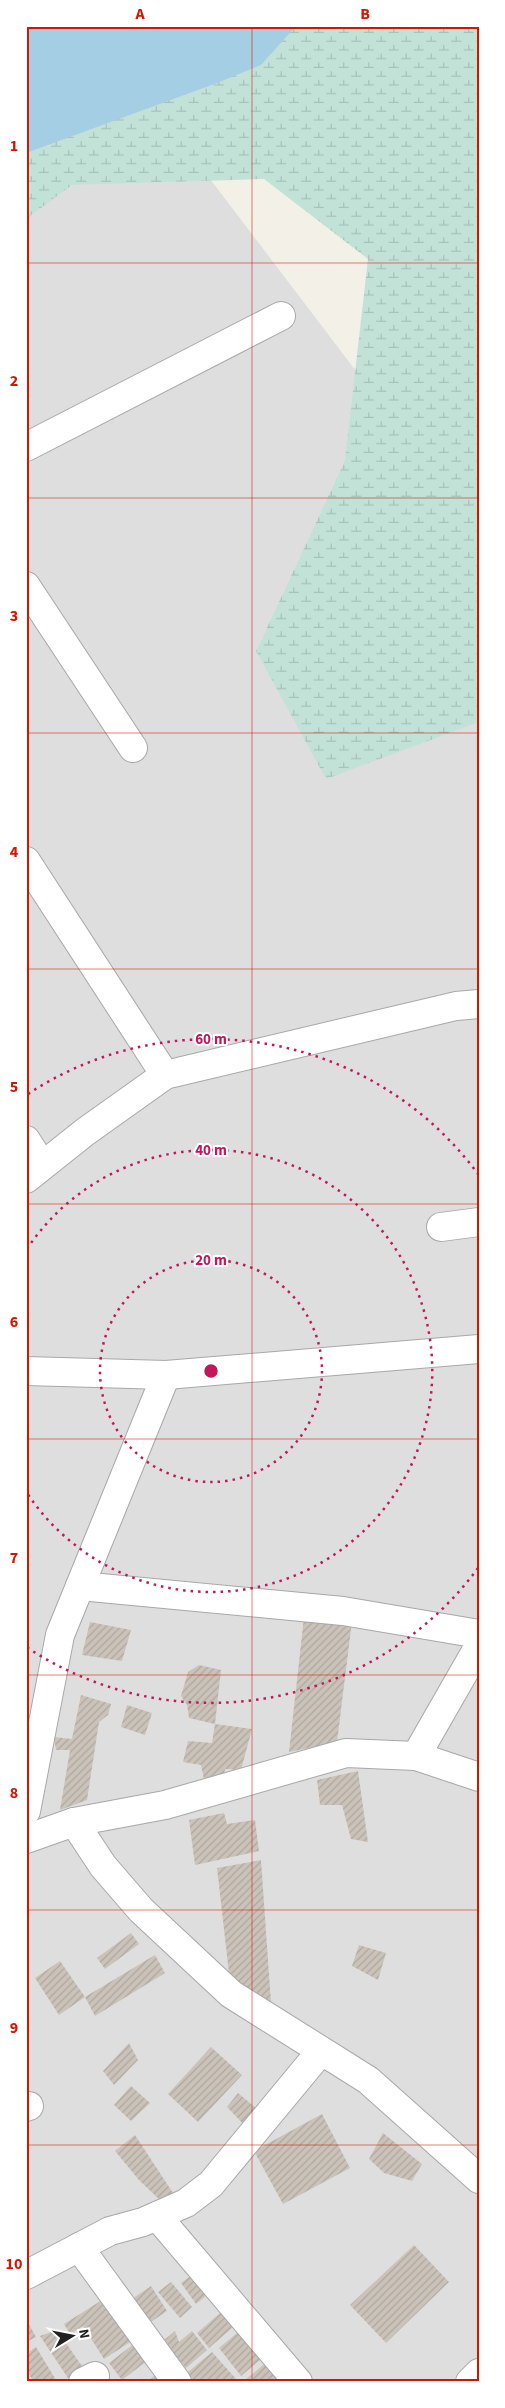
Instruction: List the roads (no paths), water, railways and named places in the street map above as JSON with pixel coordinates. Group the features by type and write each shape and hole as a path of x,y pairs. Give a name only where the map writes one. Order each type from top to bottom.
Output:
{"street":[{"path":"26,447 281,316"},
{"path":"26,586 133,748"},
{"path":"26,861 165,1075"},
{"path":"26,1140 34,1172 85,1132 165,1075 456,1006 479,1004"},
{"path":"442,1226 479,1222"},
{"path":"29,1378 166,1375 479,1349"},
{"path":"26,1811 60,1635 166,1375"},
{"path":"80,1586 343,1611 479,1634"},
{"path":"416,1756 479,1646"},
{"path":"26,1839 74,1822 165,1805 346,1752 416,1756 479,1777"},
{"path":"74,1822 103,1866 141,1910 224,1988 368,2080 479,2179"},
{"path":"26,2275 110,2230 143,2222 186,2203 211,2184 321,2051"},
{"path":"157,2216 298,2382"},
{"path":"79,2247 176,2382"},
{"path":"470,2382 479,2373"}]}
